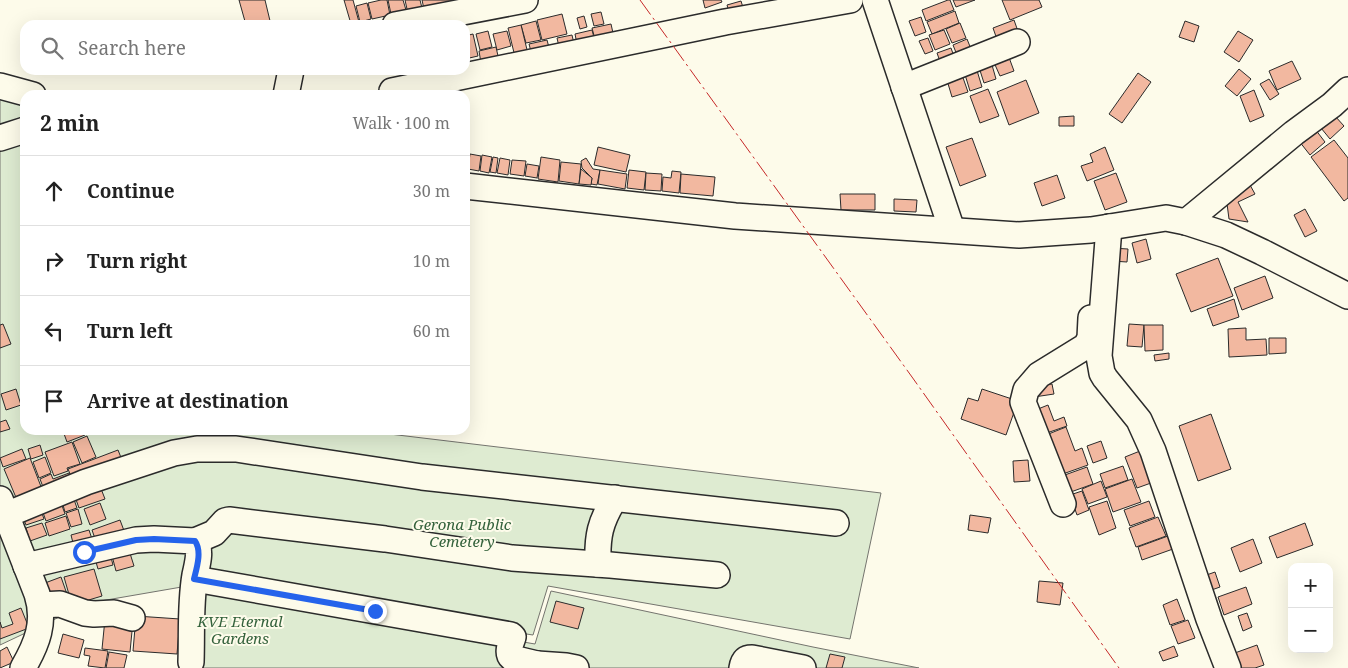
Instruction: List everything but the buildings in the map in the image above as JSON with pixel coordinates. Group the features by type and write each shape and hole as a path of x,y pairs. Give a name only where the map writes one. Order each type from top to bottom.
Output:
{"street":[{"path":"422,20 525,0"},
{"path":"470,75 725,22 850,0"},
{"path":"875,0 952,230"},
{"path":"904,86 1017,42"},
{"path":"287,90 290,75"},
{"path":"397,90 469,75"},
{"path":"0,86 20,91"},
{"path":"1186,222 1332,105 1348,90"},
{"path":"0,138 20,132"},
{"path":"470,187 735,216 1019,235 1062,232 1166,218 1186,222 1226,236 1262,252 1348,296"},
{"path":"1063,504 1023,402 1026,390 1039,376 1086,346 1090,338 1104,227"},
{"path":"1104,227 1099,356 1102,373 1109,385 1139,420 1153,450 1209,619 1228,668"},
{"path":"23,668 40,629 41,605 3,507 174,453 197,448 236,449 422,476 836,522"},
{"path":"598,564 598,536 606,513 615,498"},
{"path":"26,566 136,540 195,541 214,533 225,521 229,520 385,539 512,558 717,575"},
{"path":"191,662 192,601 198,559 198,548 195,541"},
{"path":"194,579 511,635 509,656 512,658 537,666 576,668"},
{"path":"41,605 60,604 85,613 114,613 132,618"},
{"path":"742,668 744,660 752,658 803,668"}],"green space":[{"name":"Gerona Public Cemetery","path":"0,97 20,101 20,435 398,435 881,493 850,639 548,586 533,635 199,584 89,603 0,645"},
{"name":"KVE Eternal Gardens","path":"203,587 535,644 551,591 919,668 196,668"}],"power":[{"path":"640,0 1119,668"}],"route":[{"path":"84,552 136,540 195,541 198,548 198,559 194,579 375,611"}]}
